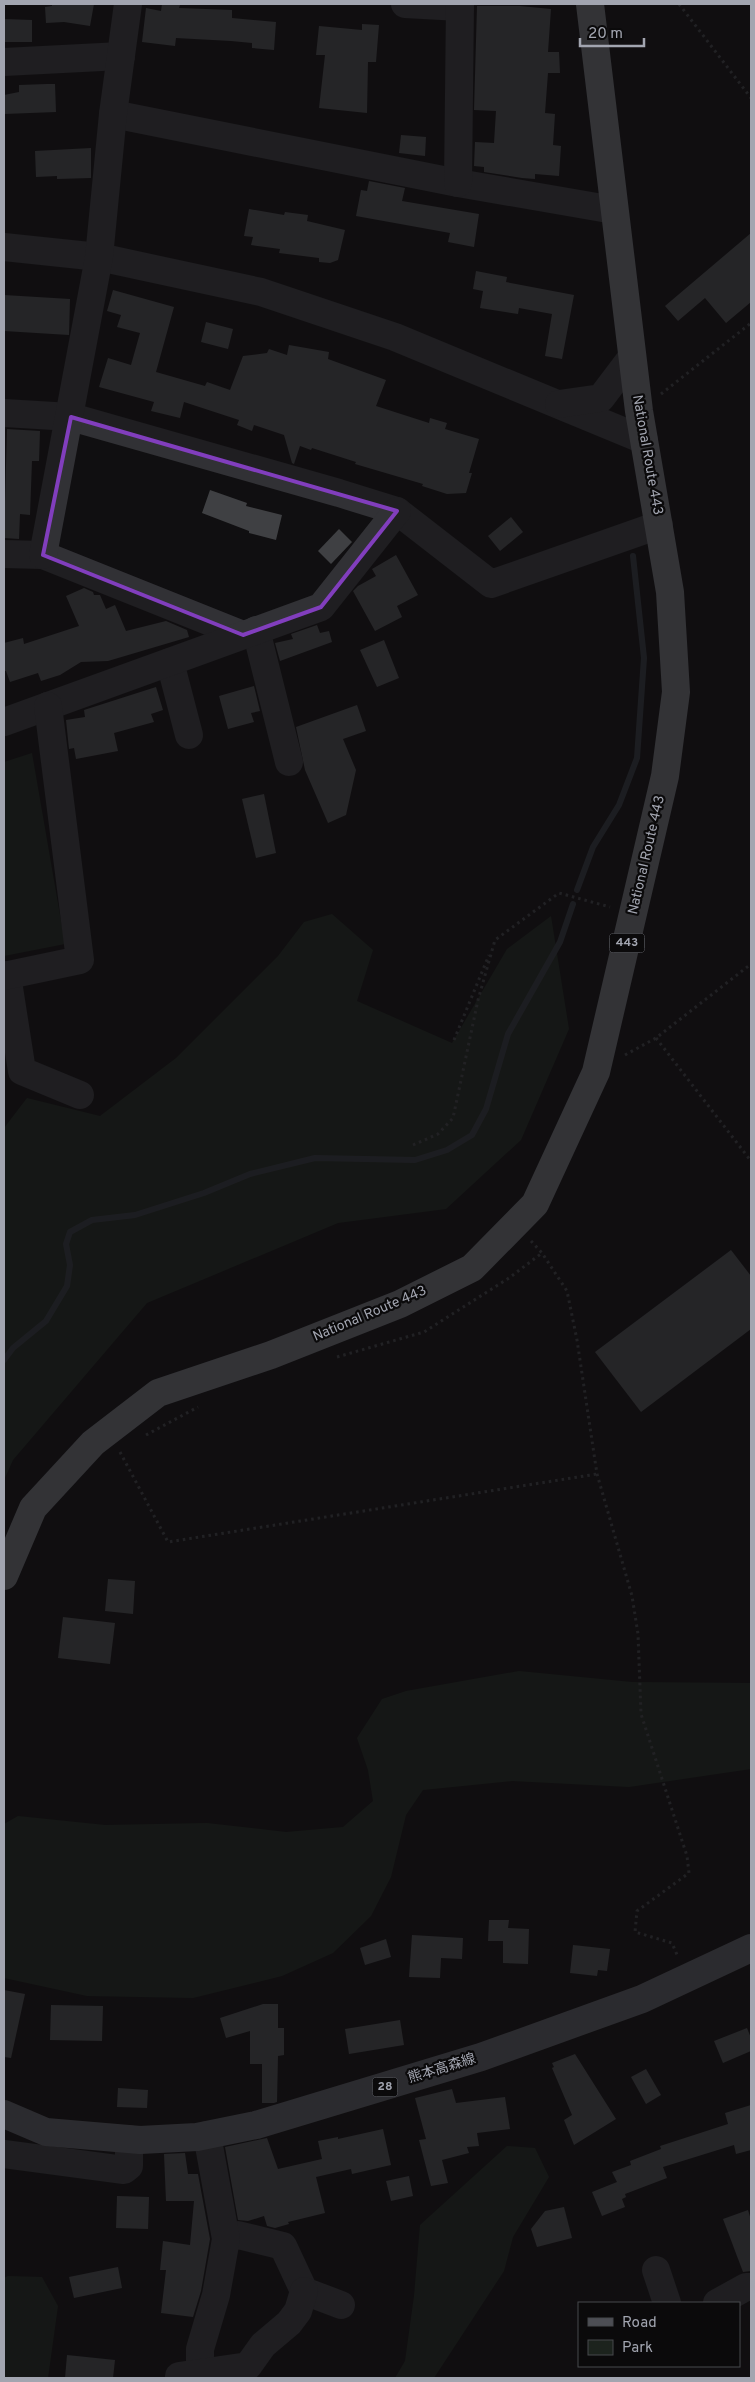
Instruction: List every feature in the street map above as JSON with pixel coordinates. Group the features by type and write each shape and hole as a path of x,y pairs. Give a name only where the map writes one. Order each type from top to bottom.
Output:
{"highway":[{"name":"National Route 443","path":"4,1576 33,1508 93,1443 158,1393 271,1355 400,1304 472,1268 535,1204 596,1072 665,776 676,692 670,592 639,411 590,4"}],"main road":[{"name":"熊本高森線","path":"4,2114 46,2132 129,2139 207,2135 256,2125 481,2057 642,1999 751,1948"}],"street":[{"path":"43,555 71,417 99,257 113,114 128,4"},
{"path":"405,4 460,5 458,183"},
{"path":"4,62 121,56"},
{"path":"113,114 458,183 614,210"},
{"path":"4,247 99,257 262,292 395,337 644,440"},
{"path":"558,404 601,398 632,357"},
{"path":"4,414 71,417 339,492 397,511 491,584 659,526"},
{"path":"4,722 321,607 397,511"},
{"path":"4,554 43,555 249,633"},
{"path":"249,633 290,762"},
{"path":"170,662 189,735"},
{"path":"48,706 80,960 5,975 22,1072 80,1095"},
{"path":"207,2135 226,2238 216,2295 200,2349 189,2374 250,2372 264,2345 289,2323 298,2311 304,2292 283,2246 238,2235 226,2238"},
{"path":"4,2154 124,2170 128,2166 129,2139"},
{"path":"656,2270 668,2302"},
{"path":"719,2302 746,2287 751,2287"},
{"path":"304,2292 341,2305"}],"path":[{"path":"679,4 751,98"},
{"path":"639,411 751,323"},
{"path":"454,1040 495,940 559,893 634,913"},
{"path":"413,1145 438,1134 454,1118 478,1000 495,940"},
{"path":"596,1072 656,1038 751,964"},
{"path":"656,1038 751,1161"},
{"path":"516,1224 542,1252 567,1291 577,1340 597,1474 632,1596 638,1634 641,1714 686,1856 689,1873 637,1910 635,1932 672,1943 680,1963"},
{"path":"331,1359 424,1332 509,1278 542,1252"},
{"path":"145,1435 207,1402"},
{"path":"119,1450 168,1542 597,1474"}],"highlighted area":[{"path":"71,417 397,511 321,607 243,635 43,555"}],"green space":[{"path":"32,753 65,944 4,956 4,762"},
{"path":"332,914 373,950 357,1001 452,1043 507,949 551,916 569,1029 521,1140 446,1209 338,1223 147,1303 13,1460 4,1480 4,1128 27,1098 100,1116 176,1058 278,956 304,922"},
{"path":"519,1671 632,1682 751,1683 751,1769 629,1787 512,1781 423,1790 406,1815 391,1877 371,1916 333,1953 282,1976 193,1998 87,1996 4,1978 4,1824 18,1816 105,1825 207,1823 286,1832 343,1827 373,1801 368,1770 357,1738 382,1699 406,1691"},
{"path":"507,2146 535,2148 549,2177 513,2237 504,2271 434,2378 395,2378 405,2361 414,2296 420,2225"},
{"path":"8,2276 42,2277 58,2306 48,2378 4,2378 4,2278"}],"building":[{"path":"52,4 94,4 90,26 64,22 46,23 45,7 52,6"},
{"path":"162,4 180,5 179,8 232,10 232,18 276,22 274,50 252,48 252,43 231,41 176,38 175,46 142,42 146,8 161,11"},
{"path":"477,6 520,6 551,9 548,52 559,52 560,73 548,73 545,113 555,114 553,145 561,146 559,176 535,174 535,179 522,178 484,172 484,167 474,166 475,142 494,143 496,111 474,110"},
{"path":"4,19 32,20 32,42 4,42"},
{"path":"362,24 379,25 376,62 368,62 367,113 319,108 325,55 316,55 319,26 362,30"},
{"path":"55,84 56,112 4,114 4,95 19,92 19,85"},
{"path":"401,135 426,137 425,156 399,153"},
{"path":"91,148 91,178 57,179 57,176 36,177 35,151"},
{"path":"369,181 405,188 402,201 479,214 474,247 448,242 450,233 356,216 361,190 367,191"},
{"path":"249,209 284,215 285,212 308,215 307,221 345,230 338,260 330,263 319,262 319,258 279,253 280,249 251,245 253,237 244,236"},
{"path":"751,233 751,302 726,323 705,298 678,321 665,306"},
{"path":"476,271 507,277 506,282 574,295 562,359 545,356 552,314 519,308 518,314 480,308 483,291 473,289"},
{"path":"113,290 174,307 156,372 205,386 207,382 230,390 243,356 267,353 269,349 287,355 289,345 329,352 328,359 386,380 376,406 429,423 430,418 447,423 445,429 479,439 469,473 472,473 466,493 447,494 422,486 423,484 355,464 356,462 312,448 311,450 300,446 294,464 292,463 284,435 254,425 252,431 237,425 239,420 184,402 180,418 151,411 154,402 99,387 108,358 131,365 140,333 117,327 121,315 107,311"},
{"path":"4,295 70,299 69,335 4,331"},
{"path":"206,322 233,329 228,349 201,342"},
{"path":"7,429 40,431 39,461 32,461 30,515 20,514 19,539 4,538"},
{"path":"210,490 247,503 246,506 282,515 276,540 249,533 249,531 202,513"},
{"path":"511,517 523,532 500,551 488,536"},
{"path":"339,529 352,542 331,564 318,551"},
{"path":"396,555 418,595 397,606 402,617 375,631 353,591 376,576 372,569"},
{"path":"84,588 93,592 94,595 100,595 106,609 115,605 126,631 166,621 187,630 189,637 108,661 81,662 60,675 41,681 38,673 10,682 6,671 4,671 4,643 23,638 24,644 79,626 66,596"},
{"path":"317,625 320,633 329,631 332,642 280,661 275,643 293,639 291,634"},
{"path":"384,640 399,678 377,687 360,650"},
{"path":"254,686 260,711 251,713 254,722 228,729 219,696"},
{"path":"156,687 163,710 151,714 154,722 114,733 118,751 76,759 74,748 69,749 66,720 85,717 84,710"},
{"path":"357,705 366,731 343,739 356,770 346,815 328,823 305,770 296,727"},
{"path":"264,794 276,853 256,858 242,799"},
{"path":"731,1250 751,1276 751,1329 641,1412 595,1352"},
{"path":"108,1579 135,1581 133,1614 105,1611"},
{"path":"63,1617 115,1623 110,1664 58,1658"},
{"path":"489,1920 509,1920 508,1928 529,1929 528,1964 503,1963 503,1941 488,1941"},
{"path":"412,1935 463,1938 462,1959 441,1958 440,1978 409,1977"},
{"path":"386,1939 391,1957 365,1965 360,1948"},
{"path":"573,1945 610,1949 607,1971 598,1970 597,1976 570,1973"},
{"path":"4,1990 25,1994 11,2058 4,2057"},
{"path":"263,2004 278,2004 278,2028 284,2028 284,2055 278,2056 277,2102 274,2103 262,2103 262,2064 250,2064 250,2031 226,2038 220,2018"},
{"path":"51,2005 103,2006 102,2041 50,2040"},
{"path":"400,2020 404,2045 349,2054 345,2029"},
{"path":"747,2028 751,2038 751,2051 723,2063 714,2041"},
{"path":"575,2054 616,2119 574,2145 564,2120 572,2115 552,2068 554,2067 552,2063"},
{"path":"646,2069 661,2095 646,2104 631,2077"},
{"path":"118,2088 148,2090 147,2108 117,2107"},
{"path":"452,2089 456,2103 505,2097 510,2129 477,2133 479,2146 467,2147 469,2153 442,2160 448,2183 431,2186 419,2140 426,2139 415,2098"},
{"path":"751,2105 751,2150 736,2154 734,2145 663,2167 667,2178 625,2194 626,2197 622,2199 625,2207 602,2216 592,2192 617,2182 612,2172 631,2165 630,2161 661,2149 660,2146 728,2124 725,2113"},
{"path":"383,2129 391,2165 352,2174 351,2169 316,2177 325,2213 288,2222 289,2224 275,2228 267,2226 264,2216 248,2221 238,2220 225,2147 267,2138 278,2169 322,2159 318,2141 338,2137 338,2139"},
{"path":"185,2153 188,2174 198,2174 210,2239 201,2291 193,2317 161,2313 166,2270 160,2270 163,2241 190,2245 194,2201 166,2201 164,2154"},
{"path":"409,2176 413,2196 391,2201 386,2181"},
{"path":"117,2196 149,2197 148,2229 116,2228"},
{"path":"564,2207 572,2238 537,2247 531,2229 545,2211"},
{"path":"748,2210 751,2220 751,2271 743,2272 723,2219"},
{"path":"118,2267 122,2288 74,2298 69,2277"},
{"path":"67,2355 115,2360 113,2378 65,2378"}],"waterway":[{"path":"577,890 593,847 619,805 637,758 644,658 633,556"},
{"path":"4,1360 13,1348 46,1321 67,1286 70,1265 66,1244 70,1232 92,1220 135,1215 204,1193 250,1174 315,1158 415,1160 447,1150 472,1135 486,1109 508,1034 560,942 573,904"}]}
